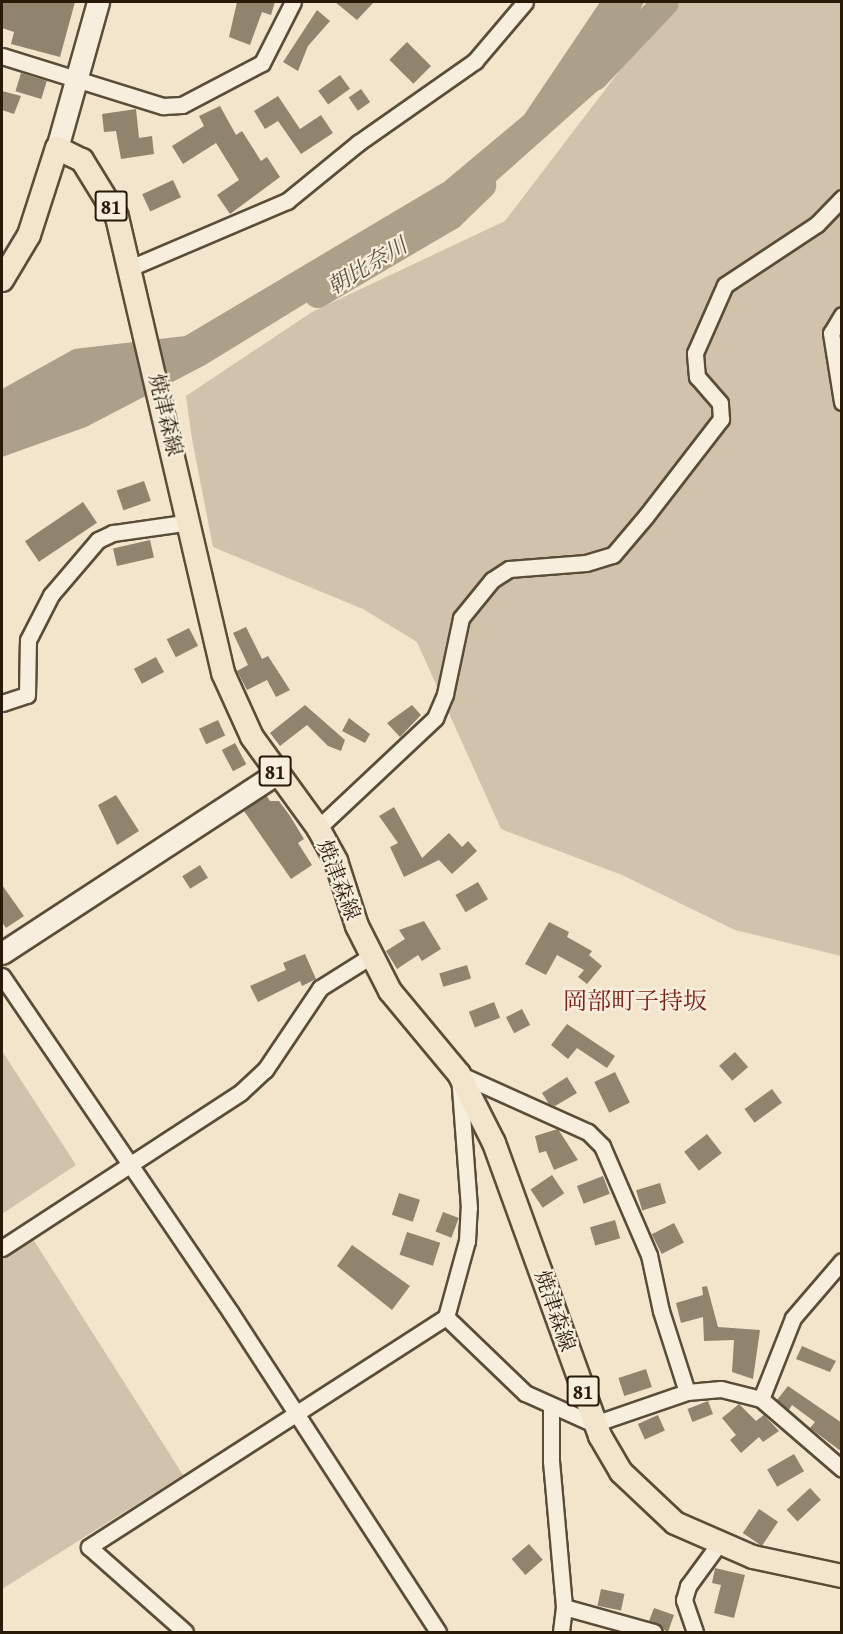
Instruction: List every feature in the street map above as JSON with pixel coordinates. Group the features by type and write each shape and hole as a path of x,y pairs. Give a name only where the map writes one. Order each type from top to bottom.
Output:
{"main road":[{"name":"焼津森線","path":"57,148 82,160 105,192 133,277 169,425 223,673 252,737 318,828 371,956 390,991 459,1074 505,1170 594,1424 621,1472 643,1496 675,1523 718,1545 842,1576"},
{"path":"2,280 29,235 57,148"}],"street":[{"path":"57,148 98,2"},
{"path":"2,56 76,76 163,106 182,105 262,63 293,2"},
{"path":"133,277 287,201 358,143 475,61 525,2"},
{"path":"318,828 435,718 445,694 461,618 492,580 509,569 586,563 613,555 646,516 721,419 720,403 697,377 695,353 725,285 818,224 842,198"},
{"path":"842,315 831,333 839,351 842,402"},
{"path":"2,703 27,696 28,640 51,595 98,540 113,533 190,522"},
{"path":"2,953 277,773"},
{"path":"2,1248 241,1092 265,1070 321,988 371,956"},
{"path":"2,976 296,1415 438,1632"},
{"path":"185,1632 89,1547 446,1317 467,1241 469,1208 459,1074 588,1132 602,1146 649,1255 661,1311 687,1392"},
{"path":"761,1399 793,1318 842,1261"},
{"path":"446,1317 525,1393 551,1408 594,1424 687,1392 721,1389 761,1399 842,1469"},
{"path":"551,1408 564,1607 561,1632"},
{"path":"695,1632 684,1600 688,1586 718,1545"},
{"path":"564,1607 654,1632"}],"shaded area":[{"path":"600,2 644,2 603,86 477,198 205,365 86,427 2,457 2,389 74,349 185,336 444,182 524,115"},
{"path":"672,2 841,2 841,956 735,930 622,875 501,829 417,642 363,609 213,547 192,439 186,396 312,312 505,221"},
{"path":"2,1051 76,1165 2,1214"},
{"path":"33,1239 183,1475 2,1589 2,1259"}],"building":[{"path":"2,2 75,2 60,57 11,44 14,32 2,28"},
{"path":"237,2 275,2 271,15 262,12 250,45 229,37"},
{"path":"335,2 374,2 357,20"},
{"path":"317,10 330,21 308,46 298,71 283,62"},
{"path":"407,42 431,66 413,84 389,60"},
{"path":"21,73 47,81 41,99 15,91"},
{"path":"340,75 350,89 328,105 318,91"},
{"path":"361,89 370,102 358,111 349,98"},
{"path":"2,91 21,96 14,114 2,110"},
{"path":"278,96 300,129 321,115 333,133 301,154 278,121 265,129 254,111"},
{"path":"220,106 236,135 242,131 261,161 267,157 280,177 230,214 217,195 239,180 216,143 183,164 172,146 204,126 199,116"},
{"path":"136,109 139,138 152,136 154,154 121,159 116,131 104,132 102,114"},
{"path":"173,180 181,197 150,212 142,194"},
{"path":"144,481 151,501 123,510 117,490"},
{"path":"83,502 97,523 39,562 25,541"},
{"path":"150,540 154,558 117,566 113,549"},
{"path":"246,627 262,659 268,656 290,690 276,697 267,680 247,690 237,671 248,665 233,633"},
{"path":"189,628 198,646 176,657 167,639"},
{"path":"156,657 164,672 142,684 134,669"},
{"path":"305,705 345,740 341,751 328,746 307,725 280,746 270,733"},
{"path":"412,705 421,715 400,737 387,723"},
{"path":"349,718 370,734 365,743 342,731"},
{"path":"218,720 225,735 206,744 199,729"},
{"path":"235,743 246,764 233,771 222,750"},
{"path":"116,795 139,831 117,845 98,805"},
{"path":"266,795 270,801 279,801 290,816 304,839 298,843 312,865 291,879 244,811"},
{"path":"394,807 422,858 449,833 462,847 468,841 477,851 452,874 439,860 404,877 390,847 398,843 379,816"},
{"path":"200,865 208,878 190,889 182,876"},
{"path":"478,882 488,899 465,912 455,895"},
{"path":"2,885 24,916 6,928 2,922"},
{"path":"424,921 441,949 422,961 418,955 397,969 386,951 405,939 399,930"},
{"path":"549,922 569,932 567,937 592,951 589,955 602,966 587,984 578,977 584,970 557,955 546,975 525,964"},
{"path":"305,954 316,979 302,986 300,981 258,1002 250,986 286,970 283,963"},
{"path":"467,965 471,978 443,987 439,973"},
{"path":"494,1002 500,1018 475,1028 469,1012"},
{"path":"522,1009 530,1025 514,1033 506,1017"},
{"path":"567,1024 615,1056 607,1068 577,1048 568,1059 551,1045"},
{"path":"735,1052 748,1067 732,1081 719,1066"},
{"path":"615,1072 630,1103 609,1113 594,1082"},
{"path":"567,1077 577,1093 555,1106 549,1104 542,1093"},
{"path":"772,1089 782,1103 754,1123 744,1109"},
{"path":"558,1129 578,1160 554,1170 546,1151 539,1153 535,1136"},
{"path":"707,1134 722,1153 699,1171 684,1152"},
{"path":"552,1175 564,1193 543,1208 530,1190"},
{"path":"603,1176 610,1194 584,1204 577,1186"},
{"path":"660,1183 666,1203 642,1210 636,1190"},
{"path":"399,1193 420,1200 413,1222 392,1215"},
{"path":"443,1212 459,1218 451,1238 435,1232"},
{"path":"615,1220 620,1238 595,1245 590,1227"},
{"path":"674,1223 684,1243 662,1254 652,1234"},
{"path":"407,1232 440,1243 433,1266 400,1255"},
{"path":"352,1245 410,1286 392,1310 337,1266"},
{"path":"707,1286 718,1327 760,1330 753,1379 732,1372 734,1340 704,1341 703,1317 681,1323 676,1303 703,1295 702,1287"},
{"path":"802,1346 836,1361 830,1372 796,1359"},
{"path":"646,1369 652,1387 624,1396 618,1378"},
{"path":"788,1386 842,1423 842,1452 810,1428 815,1422 792,1405 789,1410 777,1400"},
{"path":"708,1401 713,1414 692,1422 687,1409"},
{"path":"739,1404 756,1421 764,1415 779,1431 763,1442 759,1437 741,1453 730,1440 736,1435 722,1418"},
{"path":"658,1415 665,1431 645,1439 638,1424"},
{"path":"794,1454 804,1471 777,1487 767,1470"},
{"path":"810,1488 821,1500 798,1522 787,1510"},
{"path":"759,1509 778,1522 762,1546 743,1533"},
{"path":"529,1544 543,1560 525,1575 512,1559"},
{"path":"715,1568 745,1575 734,1618 714,1613 721,1585 712,1583"},
{"path":"601,1589 624,1594 621,1611 597,1606"},
{"path":"654,1608 674,1615 668,1632 649,1621"}],"waterway":[{"name":"朝比奈川","path":"594,77 665,2"},
{"name":"朝比奈川","path":"317,294 450,216 482,185"}],"district":[{"name":"岡部町子持坂","path":"635,1001"}]}
